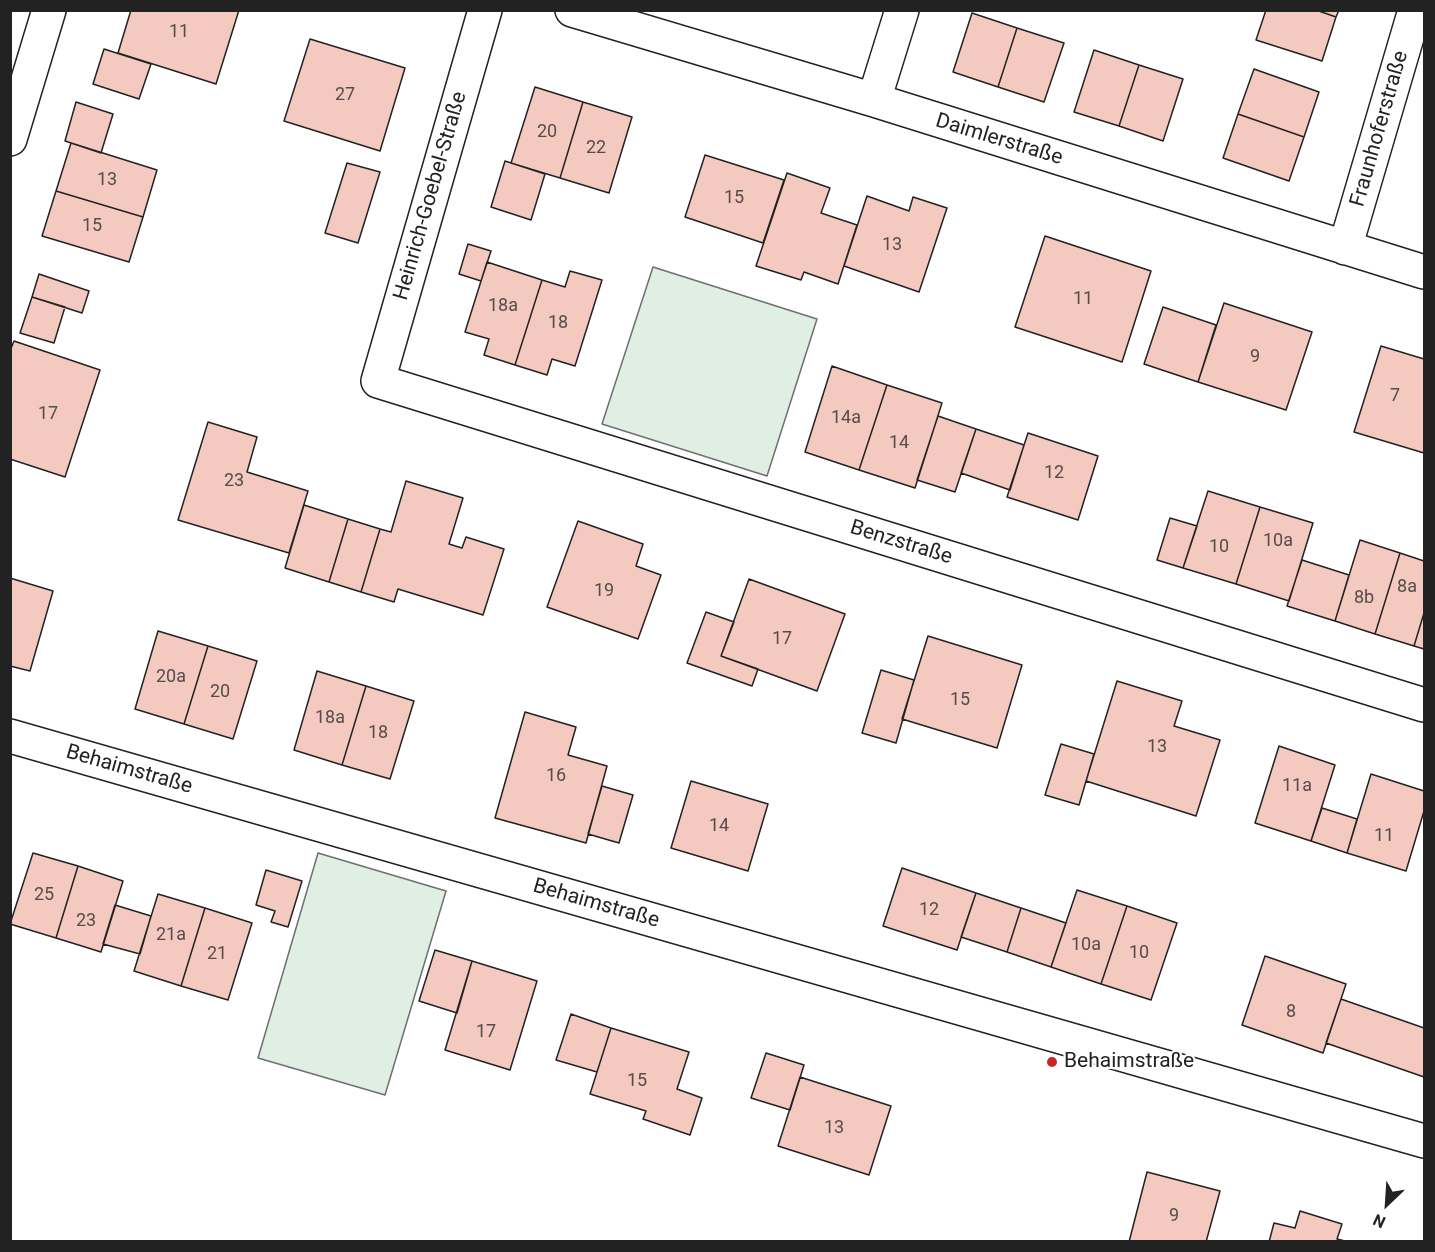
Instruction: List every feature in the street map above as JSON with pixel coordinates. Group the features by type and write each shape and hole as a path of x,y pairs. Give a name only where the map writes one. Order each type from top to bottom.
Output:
{"street":[{"path":"10,139 48,10"},
{"name":"Heinrich-Goebel-Straße","path":"378,381 485,10"},
{"name":"Daimlerstraße","path":"572,10 874,100 1425,272"},
{"path":"874,100 902,10"},
{"name":"Fraunhoferstraße","path":"1345,248 1415,10"},
{"name":"Benzstraße","path":"378,381 1425,705"},
{"name":"Behaimstraße","path":"10,736 1425,1140"}],"green space":[{"path":"653,267 817,319 767,476 602,424"},
{"path":"318,853 446,891 385,1095 258,1058"}],"building":[{"path":"131,10 239,10 216,84 118,53"},
{"path":"1266,10 1316,10 1336,17 1322,61 1256,40"},
{"path":"1316,10 1339,10 1336,17"},
{"path":"972,13 1017,28 998,87 953,72"},
{"path":"1017,28 1064,43 1044,102 998,87"},
{"path":"310,39 405,68 380,151 284,121"},
{"path":"104,49 151,64 139,99 93,84"},
{"path":"1094,50 1139,65 1119,126 1074,112"},
{"path":"1139,65 1183,79 1163,141 1119,126"},
{"path":"1254,69 1319,92 1304,137 1238,114"},
{"path":"535,87 583,102 560,178 511,163"},
{"path":"76,102 113,114 101,153 65,141"},
{"path":"583,102 632,117 609,193 560,178"},
{"path":"1238,114 1304,137 1289,181 1223,158"},
{"path":"71,143 157,170 143,217 56,191"},
{"path":"705,155 784,180 763,243 685,217"},
{"path":"505,161 545,174 531,220 491,207"},
{"path":"347,163 380,172 358,243 325,233"},
{"path":"787,173 830,188 821,213 857,225 838,284 804,272 801,280 756,266"},
{"path":"56,191 143,217 129,262 42,236"},
{"path":"867,196 909,211 913,197 947,208 919,292 844,266"},
{"path":"1045,236 1151,271 1122,362 1015,327"},
{"path":"468,244 491,251 481,281 459,274"},
{"path":"487,262 542,280 515,365 484,355 489,339 465,332"},
{"path":"570,271 602,280 575,366 552,359 547,375 515,365 542,280 565,287"},
{"path":"39,274 89,291 82,313 32,297"},
{"path":"32,297 65,307 54,343 20,333"},
{"path":"1224,303 1312,332 1286,410 1198,382"},
{"path":"1163,307 1216,325 1198,382 1144,364"},
{"path":"14,341 100,370 65,477 10,459 10,351"},
{"path":"1381,346 1424,359 1424,453 1354,432"},
{"path":"832,366 887,385 859,470 805,452"},
{"path":"887,385 942,403 915,488 859,470"},
{"path":"938,416 976,429 955,492 917,480"},
{"path":"208,422 257,437 247,472 308,491 289,553 178,520"},
{"path":"976,429 1024,445 1010,490 961,473"},
{"path":"1028,433 1098,456 1078,520 1007,497"},
{"path":"406,481 463,498 449,544 462,548 466,537 504,549 483,615 398,589 394,602 361,592 380,529 391,532"},
{"path":"1208,491 1260,507 1236,584 1183,568"},
{"path":"304,505 348,519 329,582 285,568"},
{"path":"1260,507 1313,523 1289,601 1236,584"},
{"path":"1170,518 1197,526 1183,568 1157,560"},
{"path":"348,519 380,529 361,592 329,582"},
{"path":"578,521 643,544 636,566 661,575 638,639 547,607"},
{"path":"1360,540 1400,553 1375,634 1335,621"},
{"path":"1400,553 1424,561 1424,613 1414,646 1375,634"},
{"path":"1302,560 1349,575 1335,621 1287,606"},
{"path":"10,578 53,591 30,671 10,666"},
{"path":"749,579 845,614 817,691 721,656"},
{"path":"706,612 734,622 721,656 758,669 752,686 687,663"},
{"path":"1424,613 1424,649 1414,646"},
{"path":"158,631 208,646 184,724 135,709"},
{"path":"928,636 1022,665 997,748 902,719"},
{"path":"208,646 257,661 233,739 184,724"},
{"path":"881,670 914,680 896,743 862,733"},
{"path":"317,671 366,686 342,765 294,750"},
{"path":"1117,681 1182,701 1174,726 1220,740 1196,816 1086,781"},
{"path":"366,686 414,701 390,779 342,765"},
{"path":"525,712 576,727 568,755 607,766 586,843 495,818"},
{"path":"1061,744 1094,754 1079,805 1045,795"},
{"path":"1279,746 1335,765 1311,841 1255,823"},
{"path":"1371,774 1424,791 1424,811 1406,871 1347,853"},
{"path":"691,781 768,804 748,871 671,848"},
{"path":"602,786 633,795 619,843 588,834"},
{"path":"1322,808 1357,819 1347,853 1311,841"},
{"path":"33,853 78,866 56,938 10,924"},
{"path":"78,866 123,881 101,952 56,938"},
{"path":"902,868 976,893 957,950 883,926"},
{"path":"266,870 302,881 288,927 271,922 275,911 256,905"},
{"path":"1077,890 1127,906 1101,984 1051,967"},
{"path":"976,893 1021,908 1007,952 961,937"},
{"path":"158,894 205,908 181,986 134,971"},
{"path":"115,905 151,916 140,954 103,944"},
{"path":"1127,906 1177,923 1151,1000 1101,984"},
{"path":"205,908 252,923 228,1000 181,986"},
{"path":"1021,908 1066,923 1051,967 1007,952"},
{"path":"435,950 472,961 457,1013 419,1001"},
{"path":"1265,956 1346,984 1323,1053 1242,1025"},
{"path":"472,961 537,981 510,1070 445,1050"},
{"path":"1341,999 1424,1028 1424,1077 1326,1043"},
{"path":"571,1014 611,1028 597,1072 556,1060"},
{"path":"611,1028 689,1052 677,1089 702,1098 690,1135 643,1119 646,1111 590,1094"},
{"path":"766,1053 804,1065 790,1110 751,1098"},
{"path":"800,1077 891,1106 869,1175 778,1146"},
{"path":"1147,1172 1220,1191 1206,1242 1129,1242"},
{"path":"1300,1211 1342,1224 1337,1239 1349,1242 1269,1242 1274,1223 1295,1228"}],"place":[{"name":"Behaimstraße","path":"1052,1062"}]}
